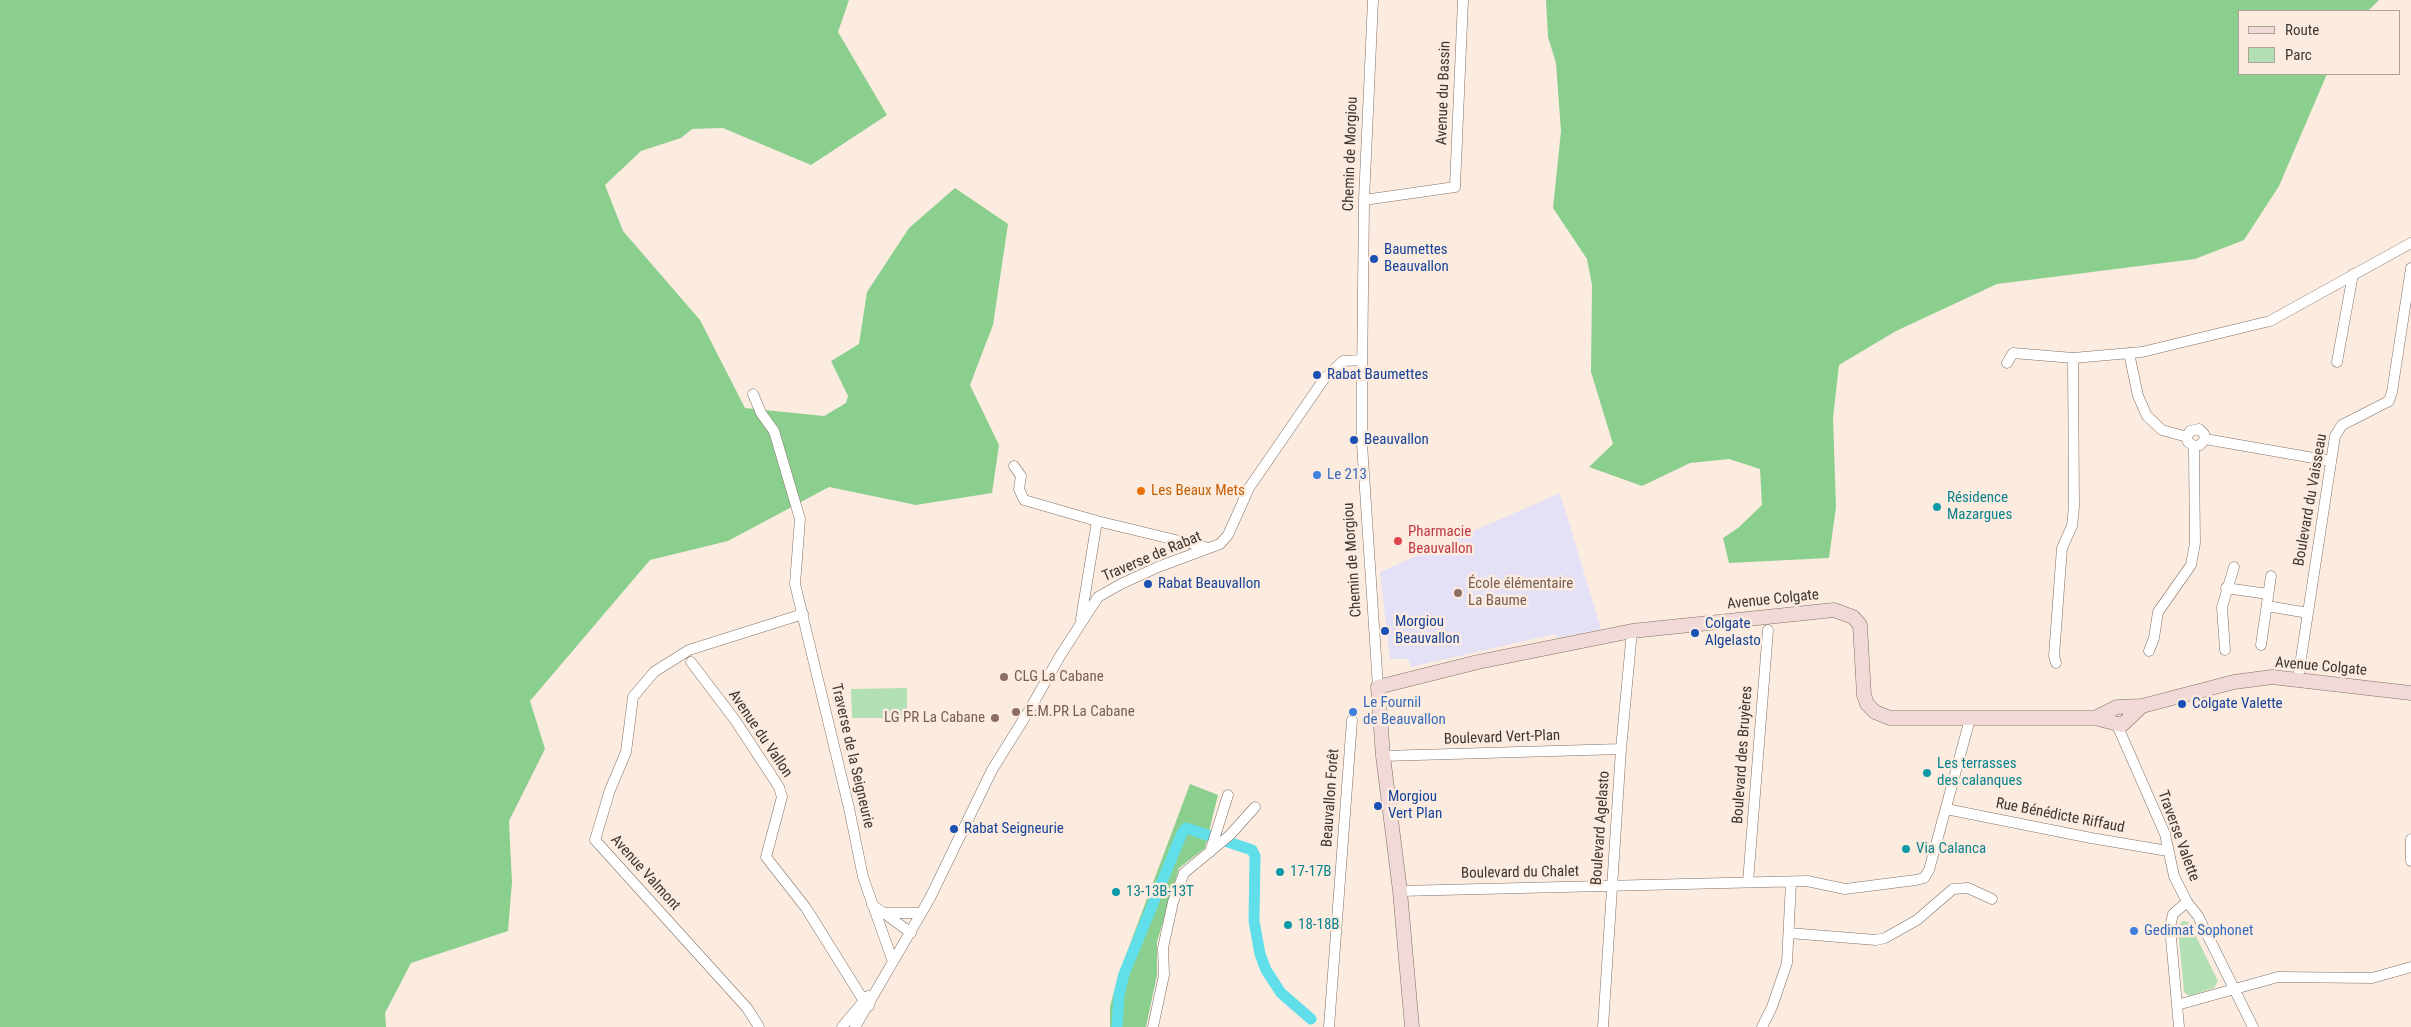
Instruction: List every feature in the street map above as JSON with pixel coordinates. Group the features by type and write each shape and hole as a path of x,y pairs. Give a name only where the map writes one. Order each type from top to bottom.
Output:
{"street":[{"name":"Chemin de Morgiou","path":"1373,0 1364,200 1362,444 1382,756 1400,890 1412,1027"},
{"name":"Avenue du Bassin","path":"1364,200 1455,187 1463,0"},
{"path":"2008,364 2013,353 2073,358 2142,352 2270,321 2411,243"},
{"name":"Boulevard du Vaisseau","path":"2298,678 2335,436 2342,425 2389,400 2392,392 2411,268"},
{"path":"2337,362 2353,274"},
{"path":"2129,353 2138,396 2147,416 2162,430 2190,442 2200,445 2205,439"},
{"path":"2056,663 2054,656 2062,548 2072,526 2074,507 2073,358"},
{"name":"Traverse de Rabat","path":"922,913 992,770 1098,597 1158,567 1220,544 1228,535 1250,488 1324,379 1342,361 1362,360"},
{"name":"Traverse de la Seigneurie","path":"753,394 761,413 774,431 800,519 796,584 850,808 863,877 893,962"},
{"path":"2149,651 2154,638 2158,612 2190,565 2195,543 2190,431 2202,430 2205,439"},
{"path":"2205,439 2331,461"},
{"path":"1014,466 1020,476 1019,489 1024,500 1096,521 1209,548"},
{"path":"1081,622 1096,521"},
{"path":"2225,650 2222,607 2226,588 2234,567"},
{"path":"2261,645 2271,576"},
{"path":"2226,588 2268,594"},
{"path":"2267,606 2308,613"},
{"name":"Avenue Colgate","path":"1378,687 1478,662 1632,631 1825,610 1840,611 1853,616 1860,625 1864,694 1867,704 1875,712 1890,718 2120,717 2142,706 2234,682 2272,677 2298,678 2411,693"},
{"name":"Avenue Valmont","path":"759,1027 747,1008 595,840 610,790 626,752 633,697 654,672 689,650 803,614"},
{"name":"Boulevard des Bruyères","path":"1748,882 1768,630"},
{"name":"Boulevard Agelasto","path":"1603,1027 1621,749 1632,631"},
{"name":"Avenue du Vallon","path":"691,662 735,720 779,787 782,797 766,857 806,908 866,1003"},
{"name":"Traverse Valette","path":"2120,717 2126,741 2165,834 2174,876 2187,902 2173,914 2170,927 2179,1027"},
{"path":"1946,809 1970,719"},
{"name":"Beauvallon Forêt","path":"1329,1027 1352,720"},
{"name":"Boulevard Vert-Plan","path":"1382,756 1621,749"},
{"path":"1210,853 1228,795"},
{"path":"1153,1027 1164,974 1164,948 1173,902 1184,873 1210,853 1255,807"},
{"name":"Boulevard du Chalet","path":"1400,890 1807,881 1846,889 1924,878 1929,870 1946,809"},
{"name":"Rue Bénédicte Riffaud","path":"1946,809 2168,852"},
{"path":"2411,839 2411,861"},
{"path":"1762,1027 1772,1007 1788,963 1791,882"},
{"path":"1789,933 1876,940 1885,938 1917,920 1953,890 1968,888 1992,898"},
{"path":"2187,902 2198,916 2253,1027"},
{"path":"872,905 911,933"},
{"path":"842,1027 866,1003 922,913 884,913"},
{"path":"2177,1005 2278,977 2372,978 2411,967"},
{"path":"855,1027 866,1003"}],"shaded area":[{"name":"École élémentaire La Baume","path":"1560,493 1601,629 1558,638 1555,634 1411,667 1408,659 1390,659 1380,572"}],"green space":[{"path":"0,0 849,0 838,32 887,115 811,165 723,128 692,129 681,138 641,151 605,185 623,231 700,320 745,408 824,416 846,403 848,396 831,361 859,344 867,292 909,228 955,188 1008,224 993,325 970,385 999,445 992,493 916,505 829,487 728,541 650,560 530,701 545,749 509,821 512,882 508,931 411,963 385,1013 386,1027 0,1027"},
{"path":"1546,0 2379,0 2369,10 2238,10 2238,75 2327,75 2279,186 2244,240 2195,259 1997,284 1896,331 1839,365 1833,418 1836,507 1829,558 1729,563 1723,538 1738,528 1762,505 1760,469 1729,459 1690,463 1642,486 1589,467 1613,444 1591,372 1592,285 1587,259 1553,208 1561,131 1556,63 1548,37"},
{"path":"907,688 907,718 852,718 851,689"},
{"path":"1190,784 1218,795 1205,848 1179,868 1157,942 1157,975 1146,1027 1110,1027 1110,1007 1118,976"},
{"path":"2182,921 2189,922 2218,981 2214,988 2189,996 2184,992 2178,928"}],"waterway":[{"path":"1117,1027 1119,995 1124,974 1182,833 1186,828 1252,850 1255,856 1254,921 1260,954 1266,970 1281,993 1311,1019"}],"place":[{"name":"Baumettes Beauvallon","path":"1374,259"},
{"name":"Rabat Baumettes","path":"1317,375"},
{"name":"Beauvallon","path":"1354,440"},
{"name":"Le 213","path":"1317,475"},
{"name":"Les Beaux Mets","path":"1141,491"},
{"name":"Résidence Mazargues","path":"1937,507"},
{"name":"Pharmacie Beauvallon","path":"1398,541"},
{"name":"Rabat Beauvallon","path":"1148,584"},
{"name":"École élémentaire La Baume","path":"1458,593"},
{"name":"Morgiou Beauvallon","path":"1385,631"},
{"name":"Colgate Algelasto","path":"1695,633"},
{"name":"CLG La Cabane","path":"1004,677"},
{"name":"Colgate Valette","path":"2182,704"},
{"name":"E.M.PR La Cabane","path":"1016,712"},
{"name":"Le Fournil de Beauvallon","path":"1353,712"},
{"name":"LG PR La Cabane","path":"995,718"},
{"name":"Les terrasses des calanques","path":"1927,773"},
{"name":"Morgiou Vert Plan","path":"1378,806"},
{"name":"Rabat Seigneurie","path":"954,829"},
{"name":"Via Calanca","path":"1906,849"},
{"name":"17-17B","path":"1280,872"},
{"name":"13-13B-13T","path":"1116,892"},
{"name":"18-18B","path":"1288,925"},
{"name":"Gedimat Sophonet","path":"2134,931"}]}
